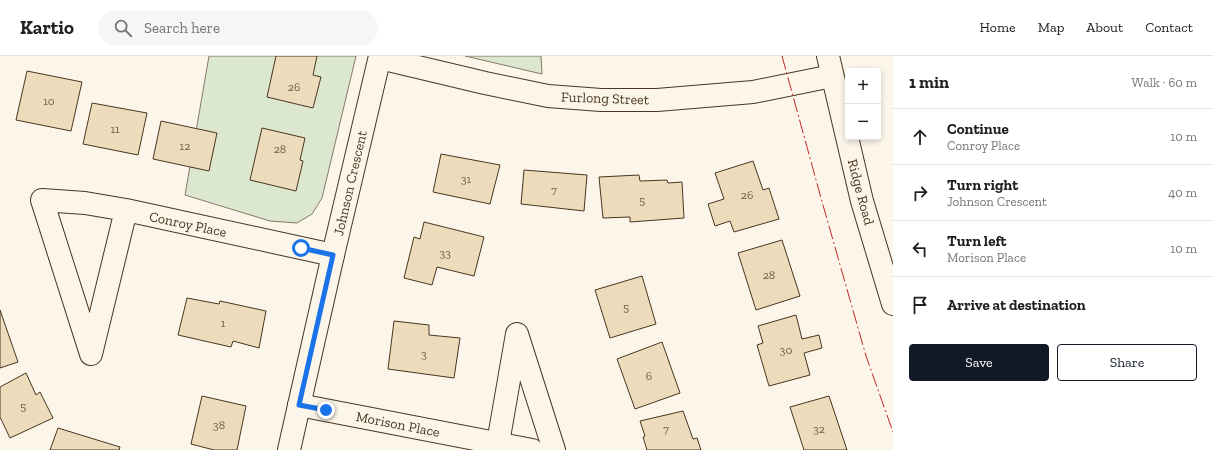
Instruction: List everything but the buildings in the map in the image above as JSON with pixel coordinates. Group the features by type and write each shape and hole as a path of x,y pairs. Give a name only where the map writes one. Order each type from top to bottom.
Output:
{"street":[{"name":"Furlong Street","path":"380,57 485,83 548,96 602,100 657,100 753,92 830,66"},
{"name":"Johnson Crescent","path":"289,450 380,57"},
{"name":"Ridge Road","path":"830,66 862,201 893,304"},
{"name":"Conroy Place","path":"126,210 91,354 42,200 85,203 126,210 333,255"},
{"path":"498,443 517,334 554,450"},
{"name":"Morison Place","path":"299,405 532,450"}],"green space":[{"path":"209,56 356,56 322,198 312,214 297,223 270,221 185,195"},
{"path":"465,56 541,56 542,74"}],"power":[{"path":"782,56 866,356 893,432"}],"route":[{"path":"301,248 333,255 299,405 326,410"}]}
